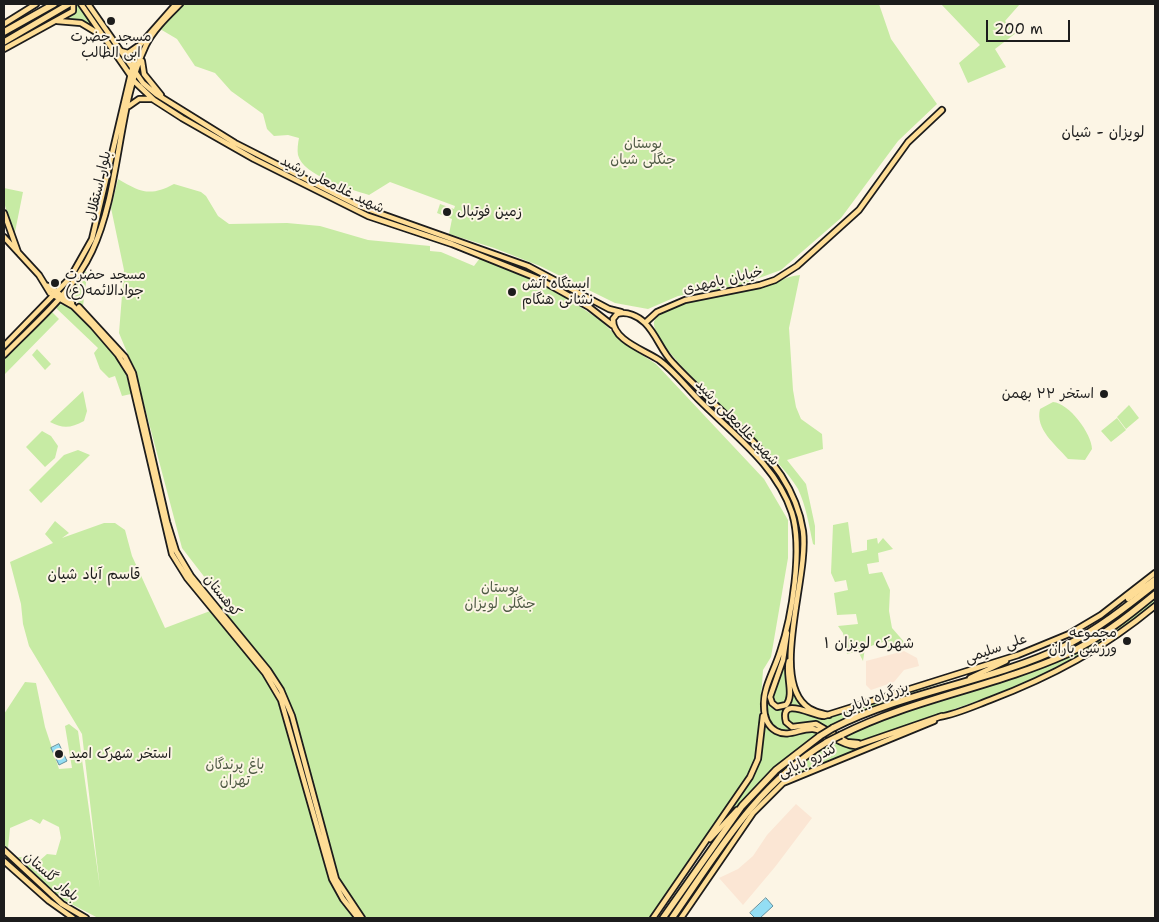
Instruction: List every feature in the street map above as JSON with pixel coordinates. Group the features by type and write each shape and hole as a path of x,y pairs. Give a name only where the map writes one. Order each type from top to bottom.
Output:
{"highway":[{"path":"4,32 54,4"},
{"path":"4,42 70,4"},
{"name":"بزرگراه بابایی","path":"663,918 742,806 776,770 820,736 833,728 874,710 997,672 1064,646 1106,622 1155,584"},
{"name":"بزرگراه بابایی","path":"672,918 733,830 762,793 781,775 827,742 874,720 1023,671 1067,654 1110,629 1155,594"}],"main road":[{"path":"4,51 73,11 70,4"},
{"name":"شهید غلامعلی رشید","path":"81,4 130,77 154,100 254,159 356,211 525,272 552,285 604,318 627,341 661,361 760,460 782,491 795,523 797,547 796,574 781,651 765,691 764,705"},
{"name":"شهید غلامعلی رشید","path":"88,4 136,76 165,100 256,154 358,206 528,266 609,309 634,316 645,323 669,360 764,454 781,476 794,499 802,522 804,552 789,658 792,682 799,698 809,708 829,715"},
{"path":"93,4 93,10"},
{"name":"بلوار استقلال","path":"4,346 70,278 92,239 139,46 176,4"},
{"name":"بلوار استقلال","path":"4,355 60,297 83,268 96,241 106,209 128,107 144,53 152,36 180,4"},
{"path":"4,24 36,5"},
{"path":"56,21 80,23 102,36"},
{"path":"120,50 128,52 139,46"},
{"path":"144,53 142,66 144,74 165,100"},
{"path":"128,107 139,99 154,100"},
{"name":"خیابان یامهدی","path":"657,312 696,297 745,289 775,280 797,266 859,210 908,142 942,110"},
{"path":"4,213 6,225 20,255"},
{"path":"4,232 6,225"},
{"path":"4,237 54,293"},
{"name":"کوهستان","path":"54,293 83,313 125,357 133,373 173,544 185,568 265,672 282,700 332,879 343,899 358,918"},
{"path":"604,318 610,314 609,309"},
{"path":"645,323 657,312"},
{"path":"651,330 652,318 657,312"},
{"path":"615,328 612,319 614,316 622,313"},
{"name":"علی سلیمی","path":"829,715 1018,655 1069,634 1101,615 1155,573"},
{"path":"1101,615 1155,579"},
{"path":"764,705 766,720 775,731 790,734 812,729 852,746 862,745 1006,694 1072,665 1115,638 1155,606"},
{"path":"787,620 784,653 770,697 771,702 777,707 786,705 790,699 787,674 789,658"},
{"name":"کوهستان","path":"226,622 268,670 281,690 292,716 336,880 362,918"},
{"path":"964,681 1018,655"},
{"name":"کندرو بابایی","path":"653,918 755,767 760,748 764,705"},
{"path":"829,715 816,715 793,707 787,711 785,718 792,727 816,724 847,742 856,743 928,718 942,716"},
{"name":"کندرو بابایی","path":"681,918 748,821 766,799 788,780 942,716"},
{"path":"733,830 766,799"},
{"path":"696,856 742,806"},
{"name":"بلوار گلستان","path":"4,850 62,904 83,918"},
{"path":"4,861 11,856"},
{"name":"بلوار گلستان","path":"4,861 32,888 73,918"},
{"path":"32,888 38,882"}],"shaded area":[{"path":"904,651 917,658 919,666 904,670 894,682 871,690 866,685 866,661"},
{"path":"796,804 812,818 743,905 719,878 738,869 753,856 767,835"}],"green space":[{"path":"76,4 79,4 96,30 78,20 61,19 75,11"},
{"name":"بوستان جنگلی شیان","path":"176,4 879,4 891,39 937,104 898,141 841,218 781,270 740,285 678,296 648,309 615,303 540,266 494,248 449,234 452,219 437,213 440,204 454,209 455,206 390,182 369,195 329,181 318,175 302,163 298,155 299,138 288,135 274,136 267,129 263,114 231,91 215,73 195,66 177,39 155,26"},
{"path":"941,4 1020,4 1005,21 1016,33 995,49 1006,67 968,83 959,63 980,45"},
{"name":"بوستان جنگلی لویزان","path":"118,179 139,190 145,191 158,191 174,184 201,192 206,196 218,216 229,224 287,223 320,226 368,240 430,246 430,251 441,252 474,266 480,258 533,279 569,299 601,321 625,344 656,364 764,479 788,520 788,558 771,657 763,670 757,756 752,770 650,918 98,918 58,897 18,857 29,857 38,862 47,854 56,855 61,838 59,827 43,819 40,824 31,819 10,828 8,848 4,845 4,714 25,682 36,683 45,727 59,769 72,768 65,726 69,724 78,731 100,888 82,734 29,646 10,562 53,543 45,534 55,521 69,533 62,538 104,523 115,523 125,530 132,556 165,628 226,605 182,548 136,374 119,333 124,270 111,208"},
{"path":"4,188 23,192 14,237 4,202"},
{"path":"86,271 87,275 83,306 69,295"},
{"path":"800,275 789,328 793,390 796,407 801,419 822,434 823,449 787,460 806,484 815,526 815,545 813,544 801,495 786,472 674,357 659,338 654,324 658,316 669,309 702,299 764,287 786,278"},
{"path":"58,304 76,312 106,343 125,372 131,394 122,396 115,376 109,378 100,369 94,353 98,348 56,308"},
{"path":"51,311 59,319 4,375 4,359"},
{"path":"37,349 51,364 45,370 32,355"},
{"path":"83,391 87,411 84,421 67,427 50,422"},
{"path":"1053,402 1072,413 1079,420 1088,435 1092,449 1085,460 1068,459 1043,430 1039,416 1040,409"},
{"path":"1129,405 1139,418 1126,429 1117,417"},
{"path":"1117,418 1126,430 1111,442 1101,431"},
{"path":"42,431 51,436 58,446 55,458 45,467 26,447"},
{"path":"78,450 90,455 41,503 29,490 64,455"},
{"path":"848,522 852,553 867,550 867,540 877,538 878,544 883,538 893,549 878,553 879,562 867,564 869,574 882,572 890,590 889,611 892,628 906,644 904,647 889,651 886,641 865,648 863,661 858,651 847,654 843,633 838,626 858,624 856,614 837,615 834,593 848,590 846,580 835,582 831,573 833,525"},
{"path":"801,532 801,550 796,593 799,533"},
{"path":"1155,597 1155,603 1097,648 1048,674 864,741 851,742 840,737 884,718 1055,661"},
{"path":"795,600 785,672 788,698 787,702 780,706 772,702 771,698 783,658"},
{"path":"783,653 769,695 778,709 786,707 789,679 796,696 810,712 798,706 788,707 786,725 792,729 809,726 819,727 820,730 794,733 784,732 772,725 767,717 766,706 770,683"},
{"path":"1005,660 870,708 827,728 823,726 793,726 787,722 787,712 792,709 822,717"},
{"path":"764,719 781,735 812,731 820,733 767,774 712,833 740,794 755,765 764,735"},
{"path":"834,741 845,746 862,748 792,776 777,786 758,804 763,796 808,757"}],"water":[{"name":"استخر شهرک امید","path":"59,744 67,761 59,765 51,748"},
{"path":"766,898 773,906 760,918 755,918 750,913"}],"place":[{"name":"مسجد حضرت ابی الطالب","path":"111,21"},
{"name":"زمین فوتبال","path":"447,212"},
{"name":"مسجد حضرت جوادالائمه(ع)","path":"55,283"},
{"name":"ایستگاه آتش نشانی هنگام","path":"512,292"},
{"name":"استخر ۲۲ بهمن","path":"1104,394"},
{"name":"مجموعه ورزشی باران","path":"1127,641"},
{"name":"استخر شهرک امید","path":"59,754"}],"district":[{"name":"لویزان - شیان","path":"1103,133"},
{"name":"قاسم آباد شیان","path":"94,575"},
{"name":"شهرک لویزان ۱","path":"869,644"}],"park label":[{"name":"باغ پرندگان تهران","path":"235,774"}]}
